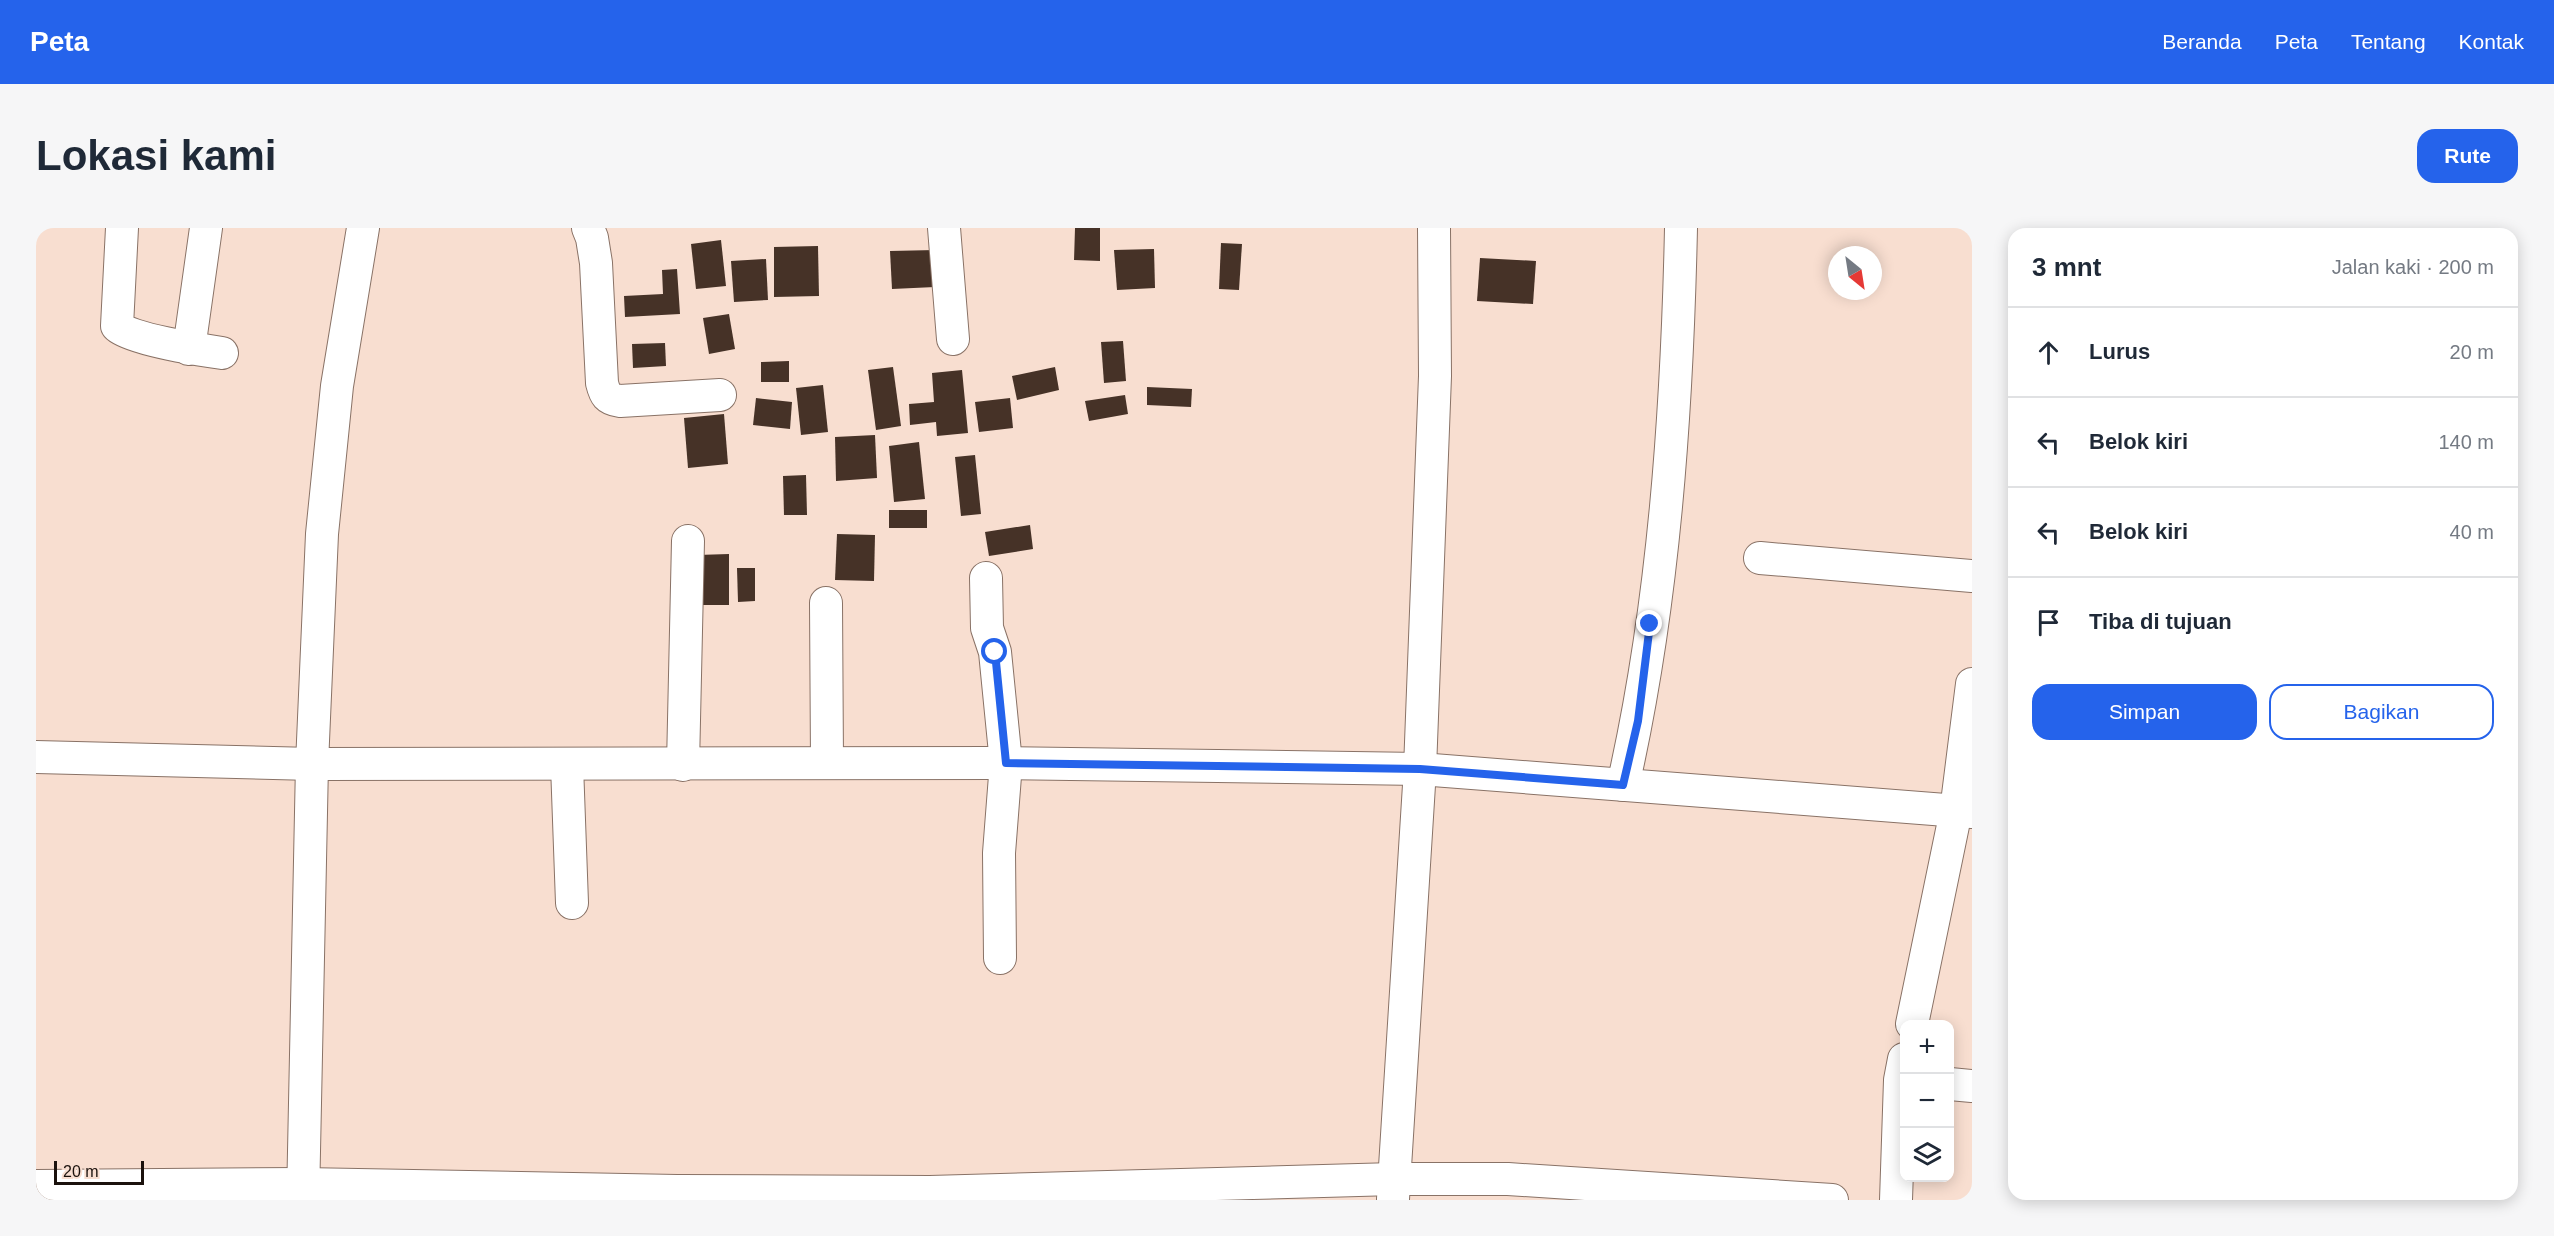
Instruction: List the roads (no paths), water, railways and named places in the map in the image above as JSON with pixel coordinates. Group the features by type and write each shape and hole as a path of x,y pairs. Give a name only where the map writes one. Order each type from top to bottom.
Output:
{"street":[{"path":"122,228 117,326 120,330 189,349 222,353"},
{"path":"189,349 206,228"},
{"path":"303,1192 312,764 322,534 337,386 363,228"},
{"path":"588,228 596,263 602,383 605,394 610,400 620,401 720,394"},
{"path":"944,228 953,339"},
{"path":"1393,1190 1420,769 1435,376 1434,228"},
{"path":"1623,785 1638,721 1666,511 1678,346 1681,228"},
{"path":"683,765 688,542"},
{"path":"1760,558 1972,576"},
{"path":"986,578 987,628 995,652 1006,763 999,853 1000,958"},
{"path":"826,603 827,762"},
{"path":"1913,1020 1964,812 1972,684"},
{"path":"36,757 312,764 683,765 827,762 1420,769 1964,812"},
{"path":"567,765 572,903"},
{"path":"1896,1200 1903,1074"},
{"path":"1954,1084 1972,1086"},
{"path":"36,1186 303,1192 1393,1190 1508,1179 1832,1200"}]}
